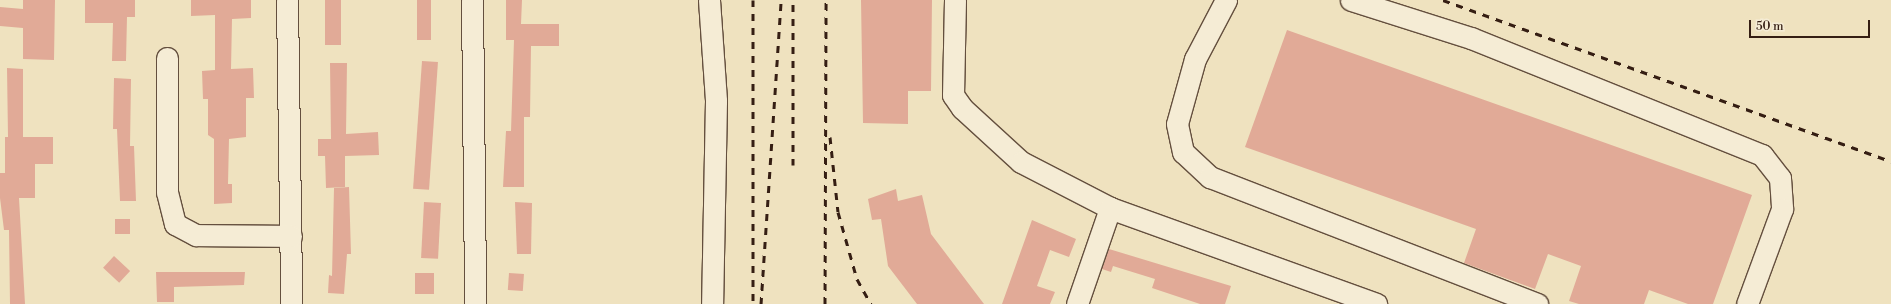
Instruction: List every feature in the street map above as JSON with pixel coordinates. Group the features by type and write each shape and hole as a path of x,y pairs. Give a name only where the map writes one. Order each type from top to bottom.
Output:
{"street":[{"path":"287,0 291,304"},
{"path":"472,0 475,304"},
{"path":"709,0 716,101 712,304"},
{"path":"955,0 955,99 1021,162 1110,208 1376,304"},
{"path":"1226,0 1195,59 1177,124 1183,152 1210,177 1537,304"},
{"path":"1351,0 1471,38 1762,154 1780,178 1782,209 1747,304"},
{"path":"167,58 167,192 175,224 196,235 291,236"},
{"path":"1077,304 1110,208"}],"building":[{"path":"23,0 55,0 54,60 23,59 23,28 0,26 0,7 23,9"},
{"path":"85,0 135,0 135,17 127,17 126,61 112,61 113,23 85,23"},
{"path":"191,0 251,0 251,18 232,19 231,69 253,68 254,98 246,98 246,137 229,139 228,184 232,184 232,203 214,204 214,139 208,135 208,99 203,99 202,71 215,70 215,15 191,16"},
{"path":"325,0 341,0 341,45 325,45"},
{"path":"417,0 431,0 431,40 417,40"},
{"path":"506,0 522,0 521,24 559,24 559,46 531,46 530,117 524,117 524,187 503,187 506,131 511,131 514,40 506,40"},
{"path":"861,0 932,0 931,91 908,91 908,124 863,123"},
{"path":"1287,30 1752,195 1713,304 1688,304 1649,290 1644,304 1579,304 1569,301 1581,266 1548,254 1535,289 1464,263 1476,229 1245,147"},
{"path":"422,61 438,62 429,190 413,189"},
{"path":"330,63 347,63 346,134 378,132 379,155 345,156 345,187 326,188 325,156 318,156 318,139 331,139"},
{"path":"7,68 23,69 23,137 53,137 53,164 35,164 35,198 19,198 25,304 10,304 9,230 4,230 0,198 0,173 5,173 5,137 8,137"},
{"path":"114,78 131,79 130,146 134,146 136,201 120,201 117,129 113,129"},
{"path":"349,187 351,254 347,254 344,294 328,293 329,275 332,276 334,188"},
{"path":"896,189 898,201 922,195 931,234 984,304 917,304 888,266 881,219 872,220 868,199"},
{"path":"424,202 441,203 438,259 421,258"},
{"path":"515,202 532,203 531,254 517,254"},
{"path":"115,219 130,219 130,234 115,234"},
{"path":"1032,220 1076,239 1069,257 1050,250 1037,286 1055,292 1050,304 1002,304"},
{"path":"1109,249 1231,286 1225,304 1200,304 1152,288 1155,279 1113,266 1111,272 1102,269"},
{"path":"114,256 130,271 119,283 103,268"},
{"path":"156,272 245,272 244,285 174,287 174,302 157,302"},
{"path":"415,273 434,273 434,294 415,294"},
{"path":"509,273 524,274 523,291 508,290"}],"railway":[{"path":"753,0 753,304"},
{"path":"761,304 781,0"},
{"path":"793,0 793,165"},
{"path":"825,304 826,0"},
{"path":"1443,0 1891,161"},
{"path":"830,137 838,212 857,279 871,304"}]}
